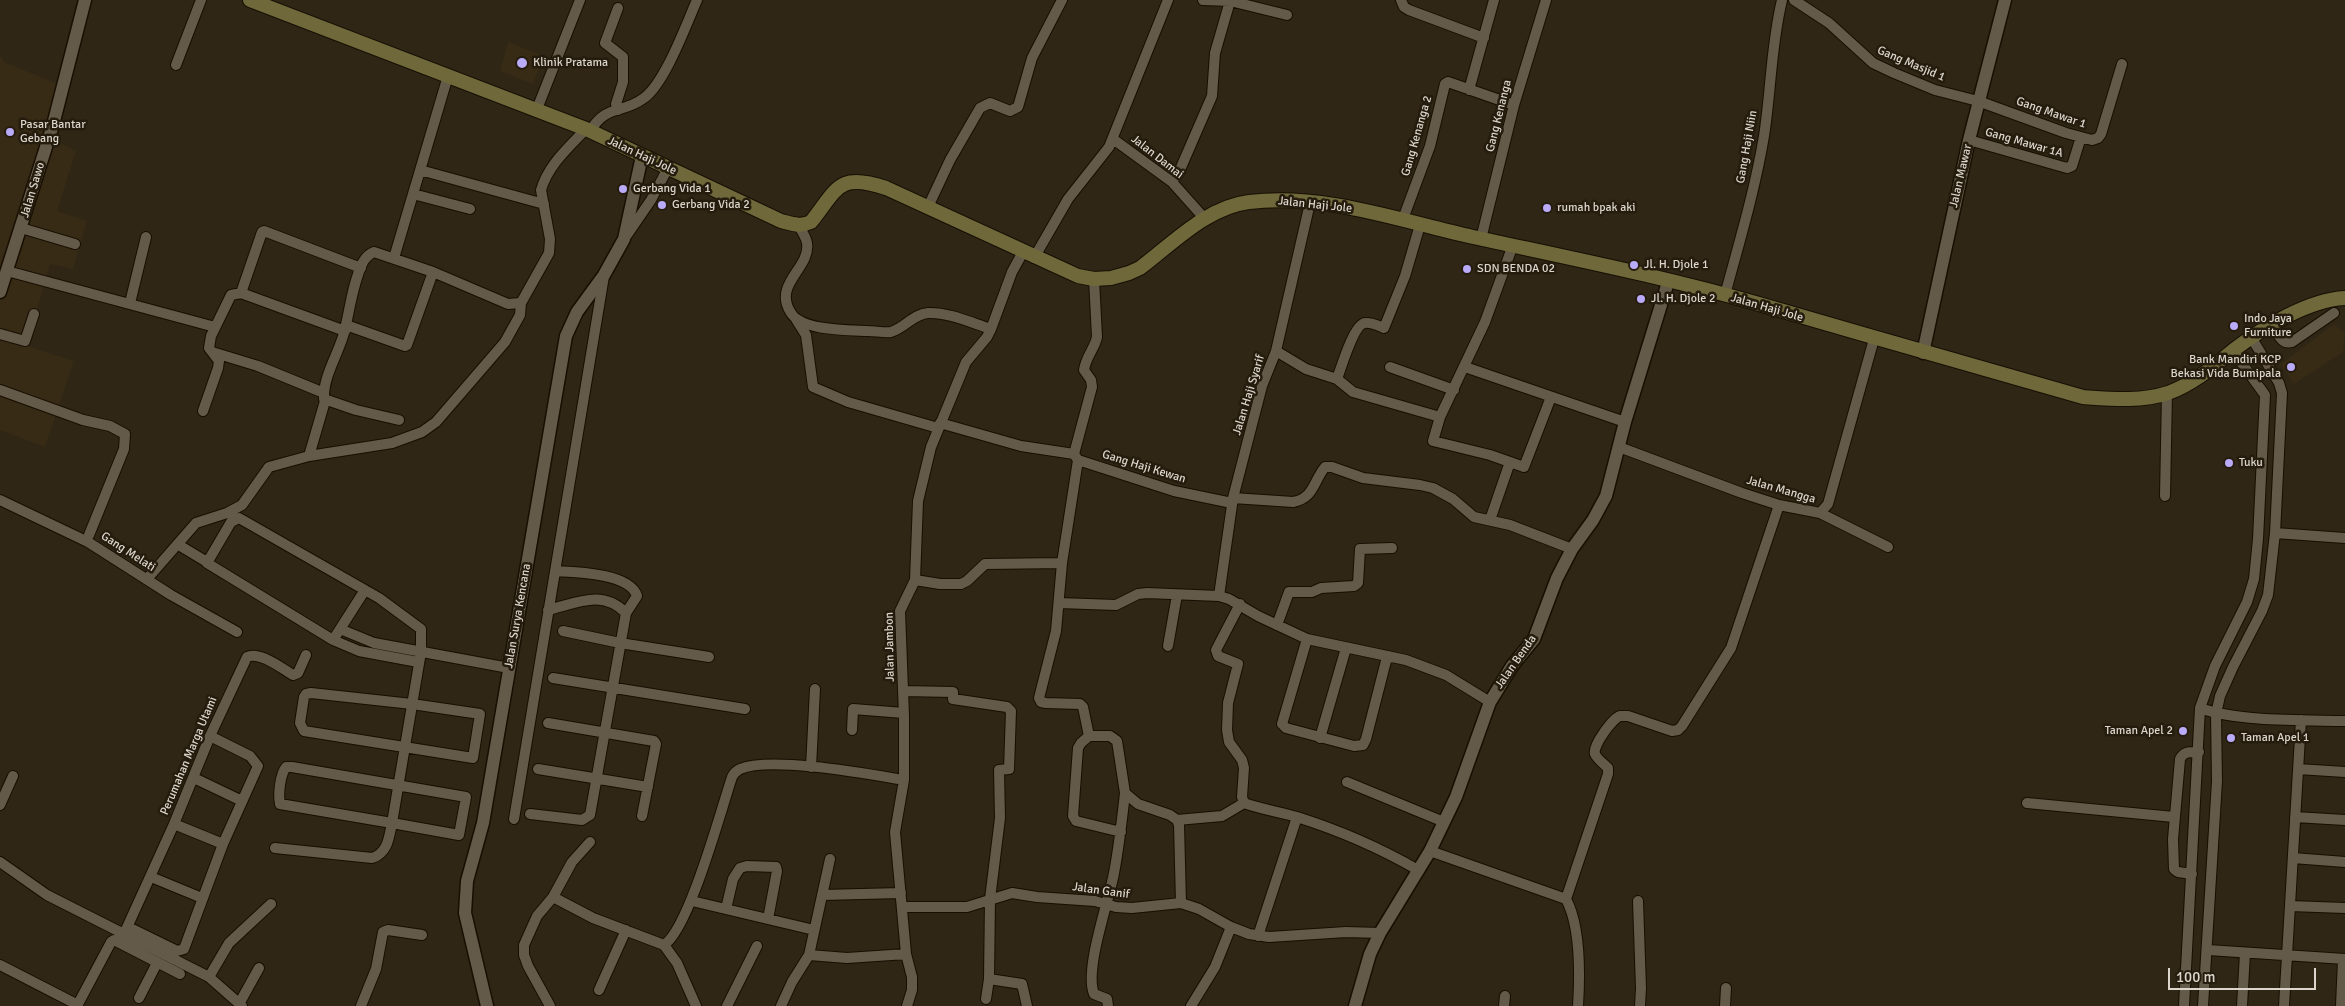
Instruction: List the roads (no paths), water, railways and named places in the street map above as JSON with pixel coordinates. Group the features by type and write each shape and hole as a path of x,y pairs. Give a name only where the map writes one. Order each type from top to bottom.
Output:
{"main road":[{"name":"Jalan Haji Jole","path":"259,2 538,109 588,130 781,221 799,226 812,222 834,190 840,186 851,182 875,185 928,207 1029,255 1078,276 1094,279 1121,276 1140,268 1205,219 1233,205 1280,200 1310,203 1366,211 1725,296 2083,397 2136,398 2167,393 2210,370 2251,337 2302,308 2328,299 2345,298"}],"street":[{"name":"Jalan Sawo","path":"0,292 53,125 86,0"},
{"path":"176,65 201,0"},
{"path":"538,109 580,0"},
{"path":"147,579 196,523 227,513 242,505 269,467 309,456 392,443 422,432 436,422 505,342 520,315 520,303 551,246 541,190 556,160 602,115 632,106 652,91 664,71 697,0"},
{"path":"928,207 950,160 980,108 990,103 1010,111 1018,107 1032,58 1062,0"},
{"name":"Jalan Jambon","path":"906,1006 912,990 912,977 906,954 895,832 904,780 904,713 900,611 916,580 918,501 921,482 939,426 966,362 987,337 1012,272 1029,255 1068,199 1109,147 1150,47 1166,0"},
{"path":"1203,0 1230,1 1287,15"},
{"path":"1401,0 1404,7 1409,10 1484,38"},
{"path":"1494,0 1469,90 1514,105"},
{"name":"Gang Kenanga","path":"1481,239 1514,105 1546,0"},
{"name":"Gang Haji Niin","path":"1725,296 1744,224 1764,135 1772,49 1782,0"},
{"name":"Gang Masjid 1","path":"1794,0 1829,23 1873,63 1935,90 1978,101"},
{"name":"Jalan Mawar","path":"1923,353 1978,101 2005,0"},
{"path":"1172,182 1212,96 1215,53 1230,1"},
{"path":"618,8 605,43 623,57 623,78 616,104 618,110"},
{"name":"Gang Mawar 1","path":"1978,101 2092,140 2098,138 2101,134 2122,64"},
{"path":"394,258 448,76"},
{"name":"Gang Kenanga 2","path":"1403,220 1430,146 1445,84 1448,82 1469,90"},
{"name":"Gang Mawar 1A","path":"1969,140 2067,168 2072,166 2081,137"},
{"name":"Jalan Damai","path":"1112,139 1172,182 1205,219"},
{"name":"Jalan Surya Kencana","path":"624,239 642,156"},
{"name":"Jalan Surya Kencana","path":"487,1006 466,921 465,892 483,823 566,336 577,312 604,275 668,168"},
{"path":"420,170 544,204"},
{"path":"413,194 470,209"},
{"name":"Jalan Haji Syarif","path":"1219,596 1233,500 1262,386 1276,351 1310,203"},
{"path":"1337,378 1348,348 1360,325 1366,323 1384,328 1405,276 1420,225"},
{"path":"799,226 805,238 807,250 786,291 785,300 796,319 823,328 891,332 915,316 928,313 991,329"},
{"path":"21,228 75,244"},
{"path":"241,294 262,232 264,231 361,268"},
{"path":"130,303 146,237"},
{"path":"1513,245 1485,322 1440,417 1433,438 1434,443 1490,455 1522,467 1525,466 1551,397"},
{"path":"309,456 361,268 369,254 374,252 433,272 508,304 520,303"},
{"path":"7,271 215,327"},
{"path":"203,411 219,361 209,348 215,327 228,299 234,294 241,294 345,328 407,345 433,272"},
{"path":"514,819 604,275"},
{"path":"1089,736 1083,707 1080,704 1046,703 1041,702 1039,698 1052,651 1076,457 1092,388 1091,380 1084,370 1088,354 1096,342 1094,279"},
{"name":"Jalan Benda","path":"1355,1006 1370,954 1380,933 1430,851 1444,822 1470,760 1490,702 1512,666 1534,639 1557,578 1572,549 1593,520 1606,496 1625,422 1668,282"},
{"path":"2273,326 2287,344 2334,312"},
{"path":"0,334 24,342 34,314"},
{"name":"Gang Haji Kewan","path":"796,319 806,335 812,387 848,402 1021,446 1076,457 1174,491 1233,500 1293,502 1301,500 1314,489 1325,467 1332,467 1363,478 1433,488 1453,499 1474,517 1490,520"},
{"path":"2203,1006 2208,950 2217,780 2216,714 2220,696 2232,666 2251,634 2268,595 2275,534 2282,393 2280,383 2251,337"},
{"name":"Jalan Mangga","path":"1620,447 1779,505 1820,513 1828,504 1874,339"},
{"path":"1276,351 1306,368 1337,378 1353,392 1440,417"},
{"path":"2184,1006 2200,708 2215,666 2247,602 2254,579 2258,539 2266,395 2233,351"},
{"path":"211,352 258,366 356,410 399,420"},
{"path":"1390,367 1454,390"},
{"path":"1464,368 1625,422"},
{"path":"2266,395 2280,383"},
{"path":"0,390 83,420 110,426 125,434 124,449 89,535"},
{"path":"2165,496 2167,393"},
{"path":"1510,462 1490,520 1510,525 1572,549"},
{"name":"Gang Melati","path":"0,500 88,542 238,632"},
{"path":"1566,899 1608,774 1608,768 1595,755 1594,749 1597,743 1616,719 1621,716 1672,731 1678,730 1682,726 1731,648 1779,505"},
{"path":"1820,513 1888,547"},
{"path":"207,562 231,522 240,518 365,590 421,629 420,657 400,785 386,849 380,856 372,858 275,848"},
{"path":"2275,534 2345,538"},
{"path":"182,547 333,640 359,651 509,668"},
{"path":"1277,625 1289,592 1312,592 1323,587 1354,586 1358,583 1360,549 1392,548"},
{"path":"916,580 954,585 967,581 985,564 1062,563"},
{"path":"530,814 582,820 587,819 590,815 626,613 637,593 615,578 555,570"},
{"path":"333,640 365,590"},
{"path":"1059,603 1116,605 1138,594 1219,596 1240,604 1307,639 1406,660 1446,674 1490,702"},
{"path":"1168,646 1177,595"},
{"path":"548,610 591,600 604,599 619,606 626,613"},
{"path":"1240,604 1216,650 1218,656 1238,664 1228,704 1227,730 1229,742 1242,760 1244,768 1242,797 1244,803"},
{"path":"340,629 374,643 420,657"},
{"path":"563,631 620,643 708,657"},
{"path":"1307,639 1282,724 1286,728 1354,746 1363,745 1387,657"},
{"path":"1320,738 1346,648"},
{"name":"Perumahan Marga Utami","path":"126,931 194,778 210,736 247,657 251,655 260,656 293,675 298,673 306,655"},
{"path":"553,678 745,709"},
{"path":"811,767 815,689"},
{"path":"903,691 953,692 953,698 1007,707 1011,711 1009,769 999,770 1000,818 990,899 989,979 986,999"},
{"path":"306,694 412,704 480,714 473,758 304,731 300,727 302,706 306,694"},
{"path":"2200,708 2216,714 2301,720 2345,721 2345,716"},
{"path":"852,730 852,709 904,713"},
{"path":"2284,1006 2301,720"},
{"path":"548,723 654,741 656,744 642,816"},
{"path":"0,862 47,895 126,931 178,951 184,949 202,898 258,766 255,760 210,736"},
{"path":"1108,1006 1107,999 1094,994 1092,990 1098,934 1107,904 1121,832 1125,793 1117,741 1110,736 1089,736 1081,743 1077,756 1074,816 1076,821 1121,832"},
{"path":"2192,874 2178,872 2174,869 2174,816 2180,759 2182,754 2187,752 2199,752"},
{"path":"664,945 674,935 692,901 735,771 755,766 811,767 904,780"},
{"path":"286,767 292,767 466,797 459,835 392,823 280,804 279,798 283,771 286,767"},
{"path":"538,769 648,787"},
{"path":"2298,769 2345,772"},
{"path":"0,804 13,776"},
{"path":"194,778 242,801"},
{"path":"1346,782 1444,822"},
{"path":"1125,793 1138,804 1170,815 1180,825 1181,903"},
{"path":"1177,820 1222,816 1244,803 1297,817 1348,836 1397,858 1418,870"},
{"path":"2027,803 2174,816"},
{"path":"1258,936 1297,817"},
{"path":"2295,817 2345,820"},
{"path":"174,824 224,844"},
{"path":"550,1006 524,955 526,936 572,862 590,842"},
{"path":"1430,851 1566,899 1573,912 1576,933 1578,1006"},
{"path":"2293,858 2345,862"},
{"path":"781,1006 792,982 809,955 830,859"},
{"path":"726,909 734,879 740,868 747,866 776,867 777,871 768,919"},
{"path":"151,877 202,898"},
{"path":"822,895 901,893"},
{"name":"Jalan Ganif","path":"903,907 967,907 1012,893 1037,897 1096,901 1116,907 1132,908 1181,903 1199,909 1231,927 1258,936 1346,932 1380,933"},
{"path":"552,897 593,918 664,945 677,963 696,1006"},
{"path":"692,901 814,930"},
{"path":"1638,901 1640,1006"},
{"path":"210,977 229,943 271,904"},
{"path":"2290,906 2345,908"},
{"path":"1191,1006 1215,967 1231,927"},
{"path":"360,1006 376,969 383,932 395,930 422,935"},
{"path":"598,990 626,930"},
{"path":"126,931 210,977 240,1005 259,968"},
{"path":"0,965 78,1006 111,942 117,941 180,974"},
{"path":"727,1006 757,946"},
{"path":"2208,950 2344,959 2341,1006"},
{"path":"2242,1006 2245,952"},
{"path":"809,955 847,958 906,954"},
{"path":"139,998 157,963"},
{"path":"989,979 1022,984 1027,1006"},
{"path":"1725,1006 1726,988"}],"place":[{"name":"Klinik Pratama","path":"522,63"},
{"name":"Pasar Bantar Gebang","path":"10,132"},
{"name":"Gerbang Vida 1","path":"623,189"},
{"name":"Gerbang Vida 2","path":"662,205"},
{"name":"rumah bpak aki","path":"1547,208"},
{"name":"Jl. H. Djole 1","path":"1634,265"},
{"name":"SDN BENDA 02","path":"1467,269"},
{"name":"Jl. H. Djole 2","path":"1641,299"},
{"name":"Indo Jaya Furniture","path":"2234,326"},
{"name":"Bank Mandiri KCP Bekasi Vida Bumipala","path":"2291,367"},
{"name":"Tuku","path":"2229,463"},
{"name":"Taman Apel 2","path":"2183,731"},
{"name":"Taman Apel 1","path":"2231,738"}]}
